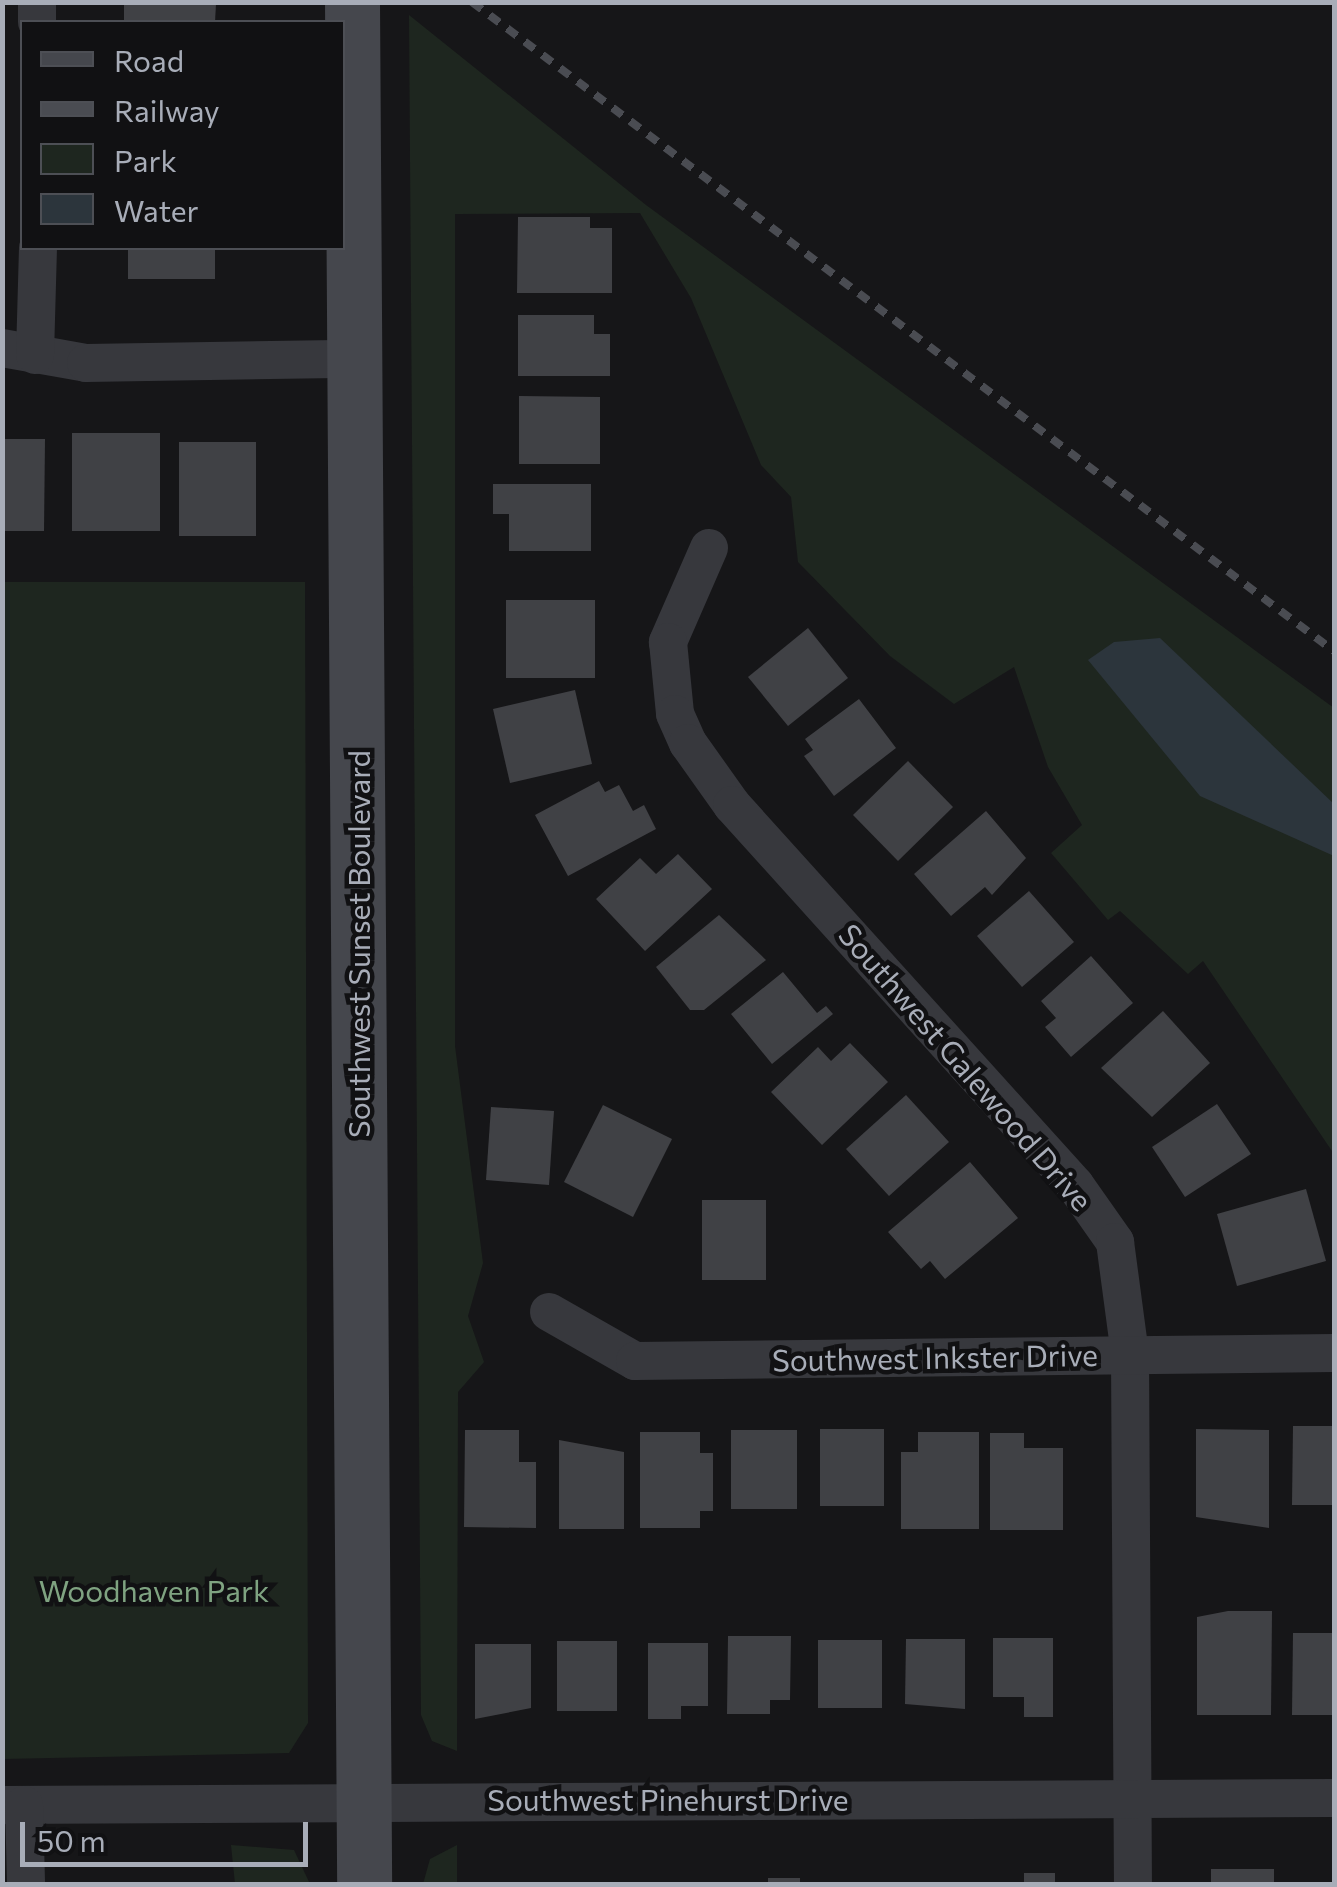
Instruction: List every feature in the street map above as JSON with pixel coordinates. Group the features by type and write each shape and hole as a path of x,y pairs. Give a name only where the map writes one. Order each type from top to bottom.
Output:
{"main road":[{"name":"Southwest Sunset Boulevard","path":"352,2 364,1884"}],"street":[{"path":"38,250 19,351 86,363 354,360"},
{"name":"Southwest Galewood Drive","path":"708,548 668,642 675,714 688,742 732,804 1076,1185 1115,1242 1130,1355 1133,1884"},
{"name":"Southwest Inkster Drive","path":"549,1312 635,1361 1334,1353"},
{"name":"Southwest Pinehurst Drive","path":"14,1805 1334,1798"},
{"path":"14,1805 26,1884"}],"green space":[{"path":"409,15 646,205 1334,708 1334,1154 1203,961 1188,974 1120,911 1108,920 1051,853 1082,825 1048,767 1014,667 954,704 890,656 798,562 791,497 761,465 691,298 640,213 455,214 455,1046 483,1263 468,1316 484,1362 458,1392 457,1751 432,1741 421,1715"},
{"name":"Woodhaven Park","path":"3,582 305,582 308,1723 289,1753 3,1759"},
{"path":"231,1845 294,1850 310,1884 235,1884"},
{"path":"457,1845 457,1884 423,1884 430,1859"}],"water":[{"path":"1160,638 1334,804 1334,856 1200,796 1088,660 1114,642"}],"building":[{"path":"124,2 216,4 215,20 124,20"},
{"path":"518,217 590,217 590,228 612,228 612,293 517,293"},
{"path":"128,250 215,250 215,279 128,279"},
{"path":"518,315 594,315 594,334 610,334 610,376 518,376"},
{"path":"519,396 600,397 600,464 519,464"},
{"path":"72,433 160,433 160,531 72,531"},
{"path":"2,439 45,439 44,531 2,531"},
{"path":"179,442 256,442 256,536 179,536"},
{"path":"493,484 591,484 591,551 509,551 509,514 493,514"},
{"path":"506,600 595,600 595,678 506,678"},
{"path":"808,628 848,678 788,726 748,677"},
{"path":"575,690 592,764 510,783 493,709"},
{"path":"859,699 896,748 834,796 804,756 813,750 805,739"},
{"path":"908,761 953,807 898,861 853,815"},
{"path":"599,781 605,792 619,785 633,811 644,805 656,829 568,876 535,815"},
{"path":"986,811 1026,858 992,895 985,887 951,916 914,874"},
{"path":"678,854 712,889 645,951 596,899 640,858 656,874"},
{"path":"1029,891 1074,942 1022,987 977,936"},
{"path":"719,915 766,960 704,1010 690,1010 656,967"},
{"path":"1091,956 1133,1003 1071,1057 1045,1027 1056,1018 1041,1001"},
{"path":"783,972 817,1013 826,1006 833,1014 772,1064 731,1014"},
{"path":"1163,1011 1210,1063 1152,1117 1101,1068"},
{"path":"850,1043 888,1082 822,1145 771,1092 818,1047 831,1061"},
{"path":"906,1095 949,1142 889,1196 846,1149"},
{"path":"1217,1104 1251,1154 1185,1197 1152,1147"},
{"path":"603,1105 672,1139 633,1217 564,1182"},
{"path":"491,1107 554,1111 549,1185 486,1180"},
{"path":"970,1162 1018,1218 945,1279 930,1261 921,1269 888,1232"},
{"path":"1306,1189 1326,1261 1237,1286 1217,1214"},
{"path":"702,1200 766,1200 766,1280 702,1280"},
{"path":"1293,1426 1334,1426 1334,1505 1292,1505"},
{"path":"820,1429 884,1429 884,1506 820,1506"},
{"path":"1196,1429 1269,1430 1269,1528 1196,1517"},
{"path":"465,1430 519,1430 519,1462 536,1462 536,1528 464,1527"},
{"path":"731,1430 797,1430 797,1509 731,1509"},
{"path":"640,1432 700,1432 700,1453 713,1453 713,1511 700,1511 700,1528 640,1528"},
{"path":"918,1432 979,1432 979,1529 901,1529 901,1452 918,1452"},
{"path":"990,1433 1024,1433 1024,1448 1063,1448 1063,1530 990,1530"},
{"path":"559,1440 624,1452 624,1529 559,1529"},
{"path":"1228,1611 1272,1611 1271,1715 1197,1715 1197,1617"},
{"path":"1293,1633 1334,1633 1334,1715 1292,1715"},
{"path":"728,1636 791,1636 790,1700 770,1700 770,1714 727,1714"},
{"path":"993,1638 1053,1638 1053,1717 1024,1717 1024,1697 993,1697"},
{"path":"906,1639 965,1639 965,1709 905,1704"},
{"path":"818,1640 882,1640 882,1708 818,1708"},
{"path":"557,1641 617,1641 617,1711 557,1711"},
{"path":"648,1643 708,1643 708,1706 681,1706 681,1719 648,1719"},
{"path":"475,1644 531,1644 531,1708 475,1719"},
{"path":"1211,1869 1274,1869 1274,1884 1211,1884"},
{"path":"1024,1873 1055,1873 1055,1884 1024,1884"},
{"path":"768,1878 800,1878 800,1884 768,1884"}],"railway":[{"path":"472,2 1334,651"}]}
